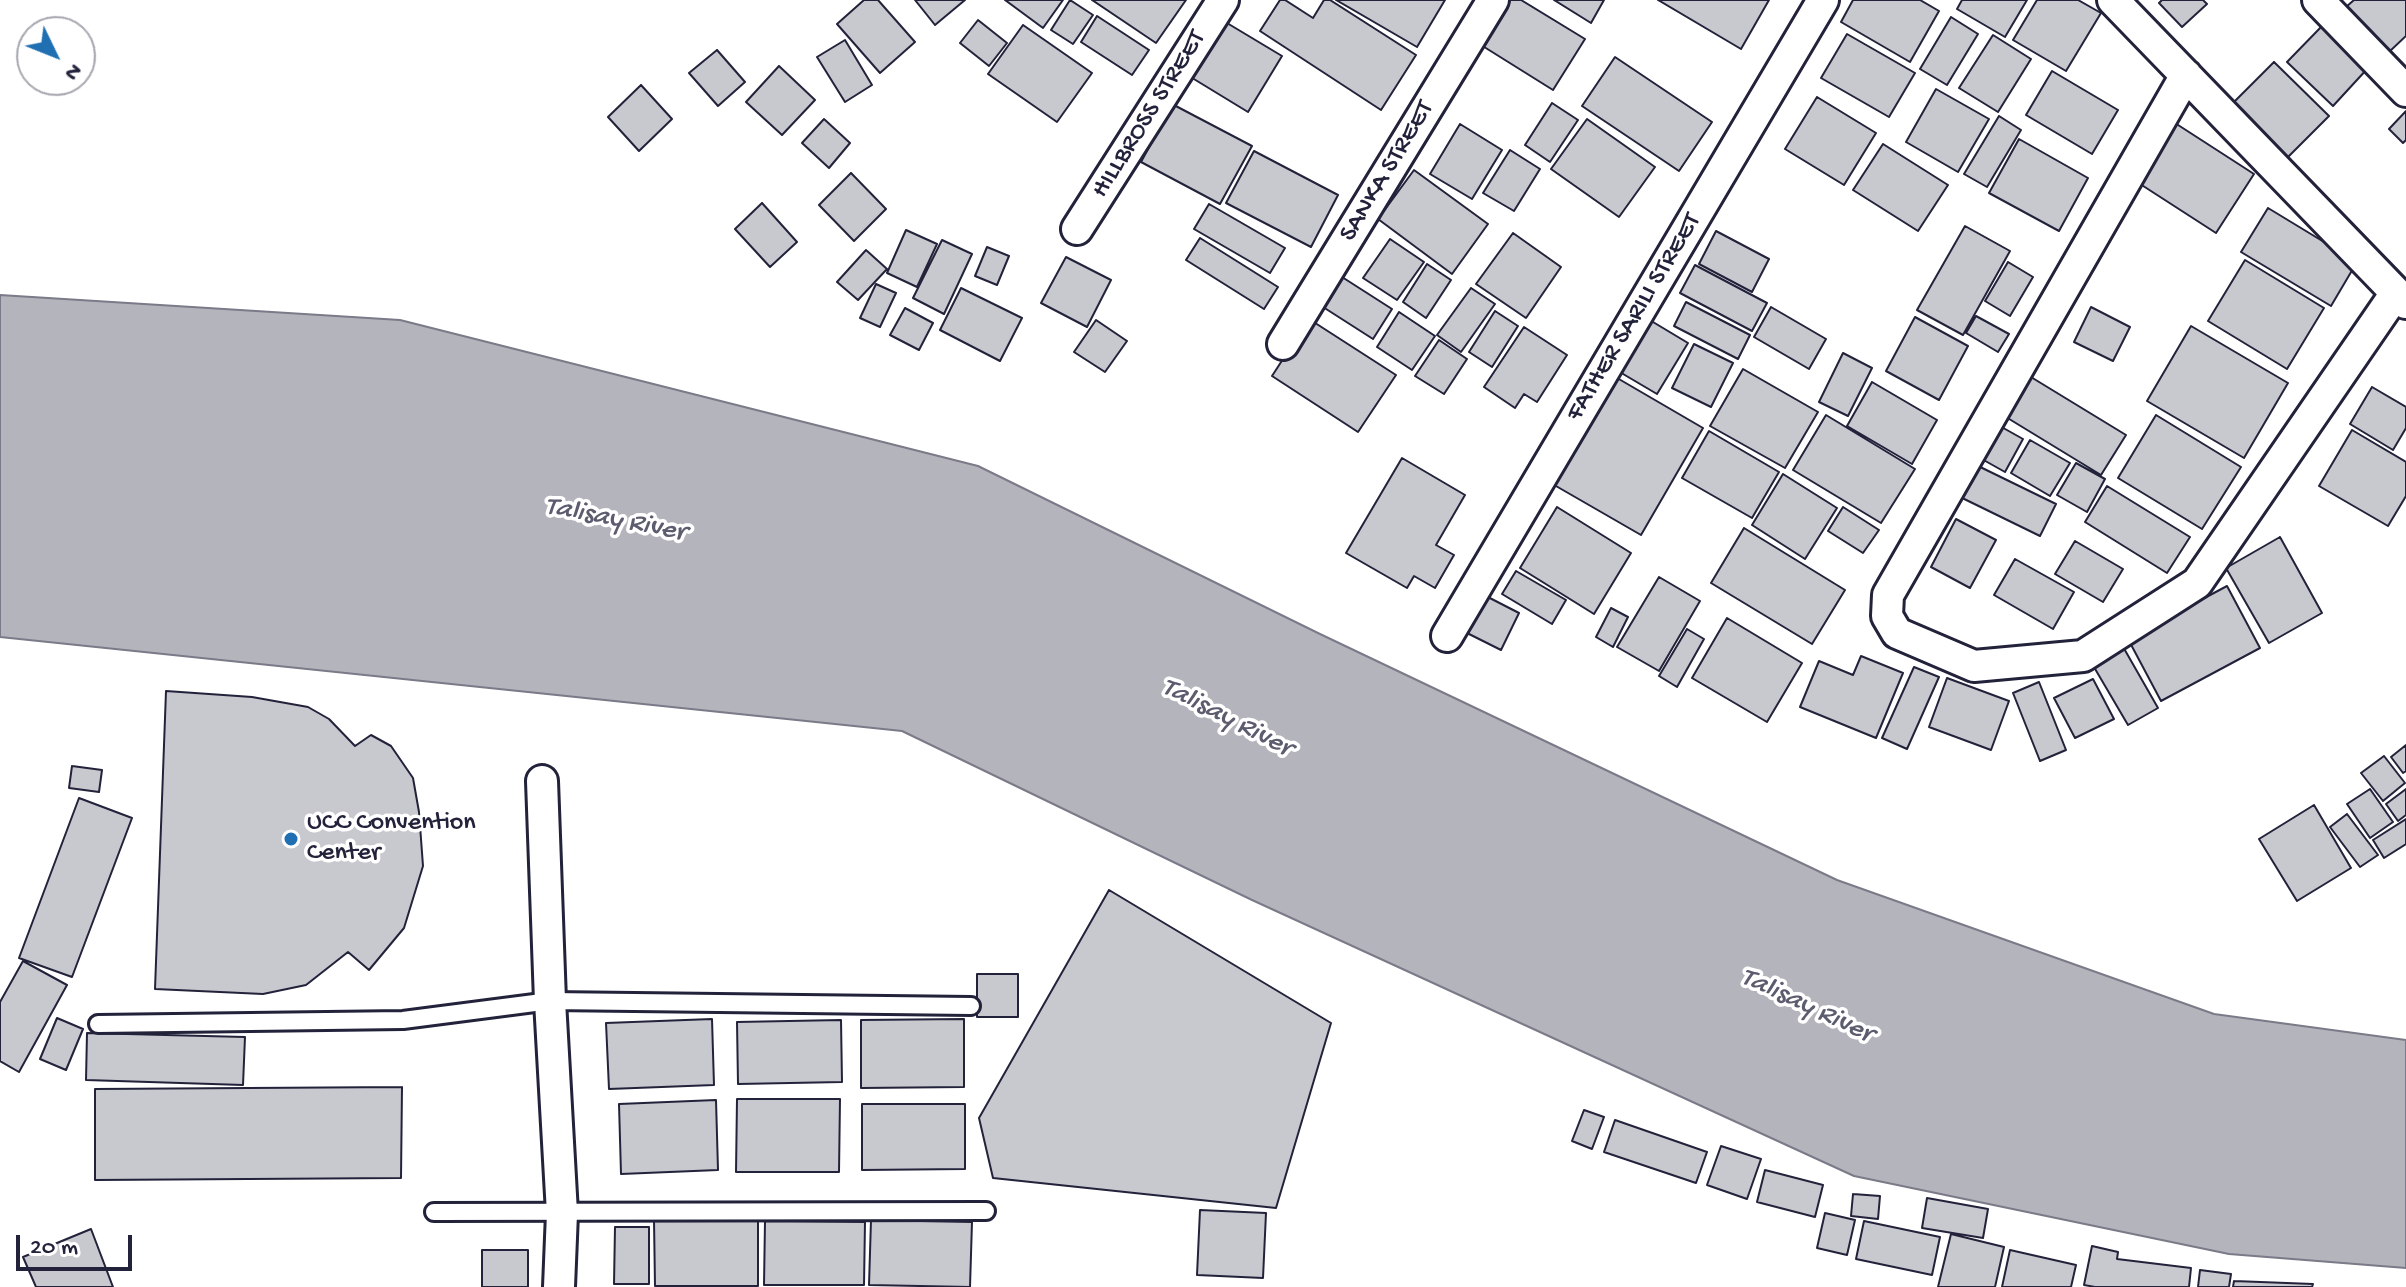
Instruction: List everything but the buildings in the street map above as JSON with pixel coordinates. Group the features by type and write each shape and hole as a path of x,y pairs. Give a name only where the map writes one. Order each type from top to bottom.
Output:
{"street":[{"name":"HILLBROSS STREET","path":"1077,229 1223,0"},
{"name":"SANKA STREET","path":"1283,344 1493,0"},
{"name":"FATHER SARILI STREET","path":"1447,636 1823,0"},
{"path":"2113,0 2186,75 2401,298 2197,583 2083,656 1974,666 1897,633 1887,616 1888,595 2186,75"},
{"path":"2318,0 2406,91"},
{"path":"542,781 562,1213 559,1287"}],"lane":[{"path":"98,1024 403,1020 550,1001 971,1006"},
{"path":"434,1212 986,1211"}],"water":[{"name":"Talisay River","path":"0,295 400,320 978,466 1320,634 1837,880 2214,1014 2406,1040 2406,1268 2229,1254 1854,1176 1252,900 902,731 0,637"}],"place":[{"name":"UCC Convention Center","path":"291,839"}]}
